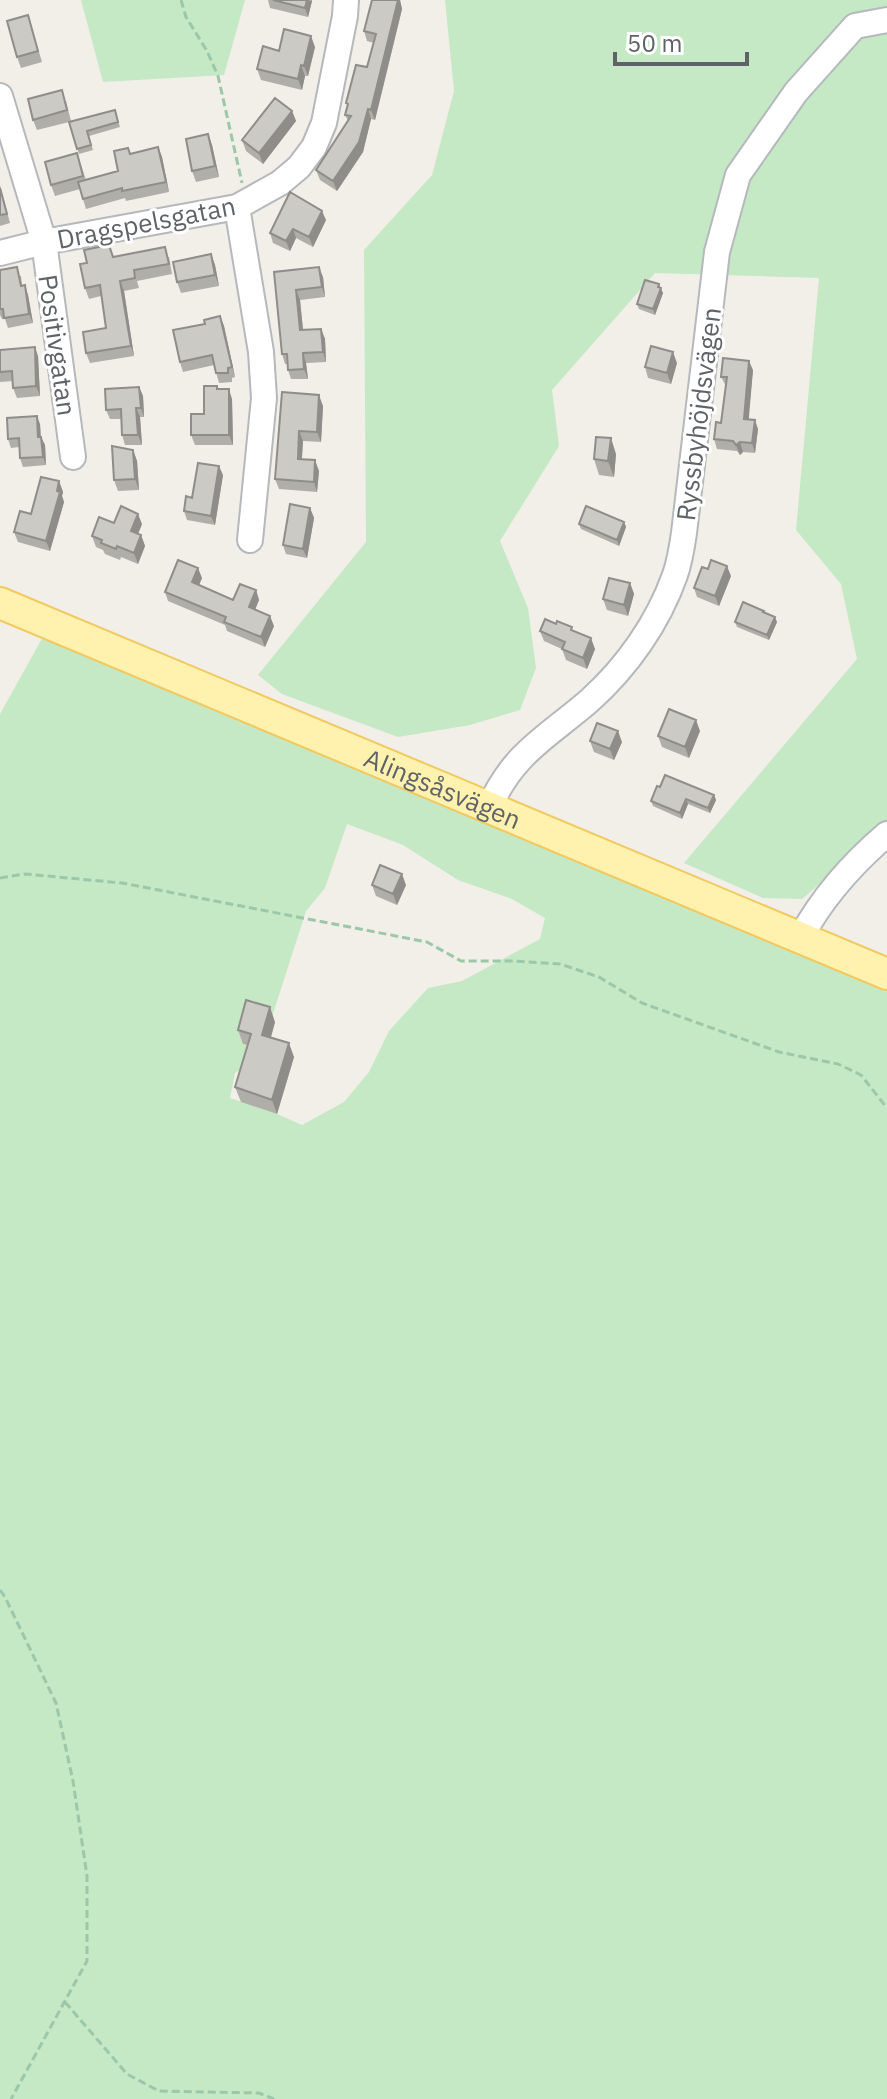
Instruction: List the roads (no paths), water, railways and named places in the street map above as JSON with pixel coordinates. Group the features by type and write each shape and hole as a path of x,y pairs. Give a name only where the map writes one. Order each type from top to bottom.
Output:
{"main road":[{"name":"Alingsåsvägen","path":"0,603 887,974"}],"street":[{"name":"Dragspelsgatan","path":"0,253 241,204 280,183 299,167 314,147 324,123 346,0"},
{"name":"Ryssbyhöjdsvägen","path":"489,808 497,789 518,760 586,703 625,664 646,634 676,574 684,533 717,252 738,175 796,92 855,26 887,20"},
{"name":"Positivgatan","path":"0,96 44,242 73,457"},
{"path":"241,204 261,352 264,398 250,540"},
{"path":"801,937 821,904 864,854 887,834"}]}
